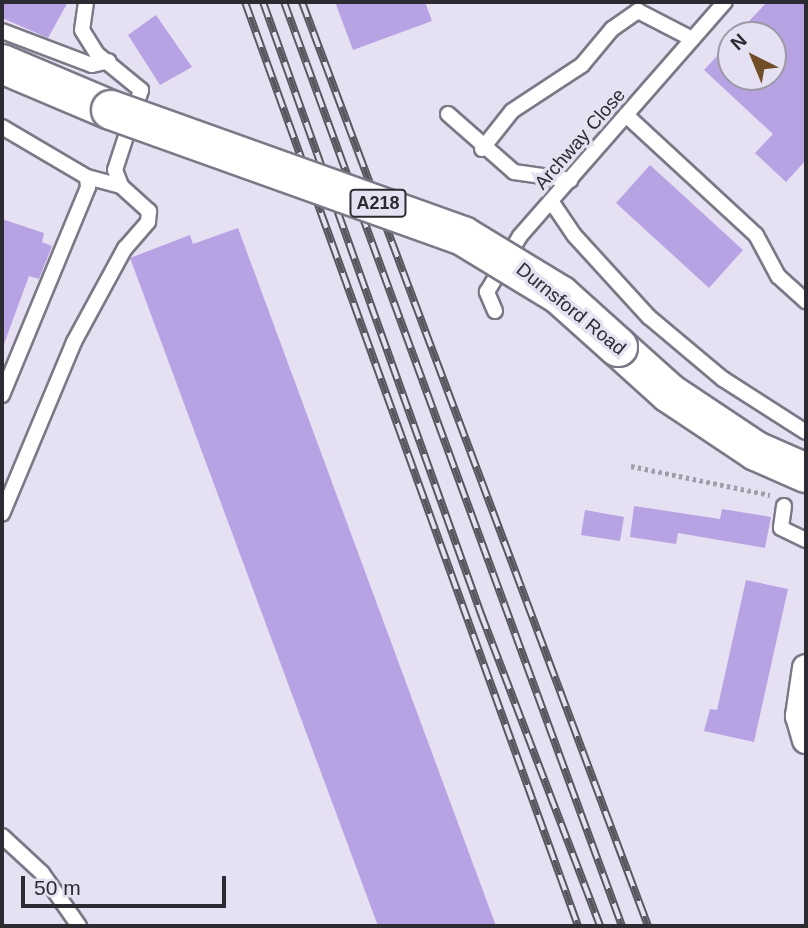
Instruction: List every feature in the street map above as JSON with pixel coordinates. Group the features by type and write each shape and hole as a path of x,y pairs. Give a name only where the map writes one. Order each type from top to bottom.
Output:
{"main road":[{"name":"Durnsford Road","path":"2,64 79,98 463,236 560,295 669,393 757,451 806,473"}],"street":[{"path":"806,668 799,716 806,740"}],"lane":[{"path":"86,2 82,30 109,61 141,90 115,170 121,186"},
{"name":"Archway Close","path":"495,311 487,292 492,278 551,201 725,2"},
{"path":"482,149 512,111 582,65 612,29 638,11 692,39"},
{"path":"2,31 92,65 109,61"},
{"path":"448,114 482,149 514,172 570,180"},
{"path":"626,115 756,235 778,275 806,301"},
{"path":"2,127 87,177 121,186 149,211 148,222 125,248 74,342 2,514"},
{"path":"2,396 88,187 87,177"},
{"path":"551,201 573,235 649,317 723,379 806,432"},
{"path":"779,501 780,528 806,540"},
{"path":"2,836 42,873 79,926"}],"path":[{"path":"631,466 779,501"}],"building":[{"path":"2,2 68,2 48,38 2,18"},
{"path":"335,2 425,2 432,21 353,50"},
{"path":"767,2 806,2 806,160 786,182 755,153 773,134 727,91 787,91 787,21 749,21"},
{"path":"156,15 192,67 160,85 128,35"},
{"path":"717,56 717,82 704,70"},
{"path":"650,165 743,250 709,288 616,203"},
{"path":"2,219 44,233 42,242 52,246 39,279 29,276 4,344"},
{"path":"238,228 496,926 378,926 130,258 190,235 193,244"},
{"path":"634,506 720,519 722,509 771,517 765,548 678,533 676,544 630,537"},
{"path":"585,510 624,517 620,541 581,535"},
{"path":"746,580 788,589 754,742 704,731 710,709 717,710"}],"railway":[{"path":"245,2 578,926"},
{"path":"263,2 481,614 600,926"},
{"path":"284,2 622,926"},
{"path":"302,2 648,926"}]}
